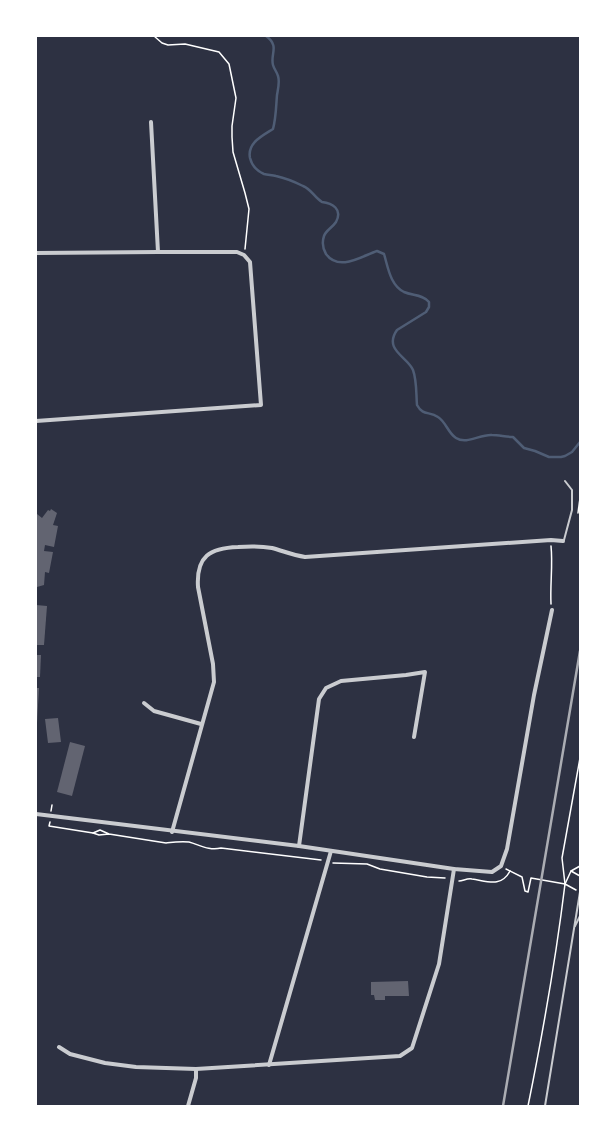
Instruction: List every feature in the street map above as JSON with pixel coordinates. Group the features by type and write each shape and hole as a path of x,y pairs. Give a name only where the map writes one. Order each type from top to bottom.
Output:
{"street":[{"path":"151,122 158,252"},
{"path":"36,253 237,252 244,255 250,262 261,405 36,421"},
{"path":"172,832 214,682 213,664 197,576 200,565 213,551 228,547 255,546 272,548 293,555 305,557 551,540 563,541"},
{"path":"36,814 172,832 299,846 454,869 492,872 501,866 507,849 534,695 552,610"},
{"path":"299,846 320,699 326,688 341,681 425,672 414,737"},
{"path":"144,703 154,711 201,724"},
{"path":"269,1065 331,851"},
{"path":"59,1047 70,1054 105,1063 196,1069 400,1056 412,1048 439,964 454,869"},
{"path":"188,1106 196,1078 196,1069"}],"lane":[{"path":"563,541 572,510 572,490 565,481"},
{"path":"545,1106 580,892"},
{"path":"573,930 580,916"}],"path":[{"path":"154,36 162,43 185,44 219,52 229,64 236,98 232,126 232,145 249,209 244,255"},
{"path":"551,540 552,560 550,587 552,610"},
{"path":"528,1106 542,1035 560,921 565,884 562,858 580,758"},
{"path":"109,834 100,830 93,832 98,835 109,834 166,843 175,841 188,842 214,849 221,848 253,851 335,863 367,864 380,870 427,877 442,877 462,881 469,878 497,883 510,871"},
{"path":"501,866 522,877 525,891 528,892 531,878 565,884 580,892"},
{"path":"565,884 571,871 580,866"},
{"path":"571,871 580,876"}],"building":[{"path":"51,509 57,513 53,525 58,526 54,547 45,545 44,551 53,552 49,573 45,572 44,585 37,587 36,515 37,514 42,518 48,510 50,511"},
{"path":"36,605 47,606 44,645 36,645"},
{"path":"36,655 41,655 40,677 36,677"},
{"path":"36,688 39,688 37,723 36,723"},
{"path":"58,718 61,742 48,743 45,719"},
{"path":"70,742 85,746 72,796 57,792"},
{"path":"408,981 409,996 385,996 385,1000 375,1000 374,995 371,995 371,982"}],"waterway":[{"path":"266,36 273,43 274,50 272,61 279,78 279,86 273,129 264,134 253,144 250,153 251,161 255,168 261,173 290,180 306,187 322,202 333,205 337,210 338,217 336,222 325,234 323,241 325,252 331,259 337,262 344,262 358,259 377,251 384,254 390,275 399,289 404,292 420,296 429,302 429,307 426,312 397,330 393,337 393,343 398,353 413,370 416,383 417,405 419,408 424,412 438,417 453,436 460,440 469,440 487,435 513,437 524,448 549,457 565,456 572,452 580,442"}],"railway":[{"path":"503,1106 580,651"}]}
